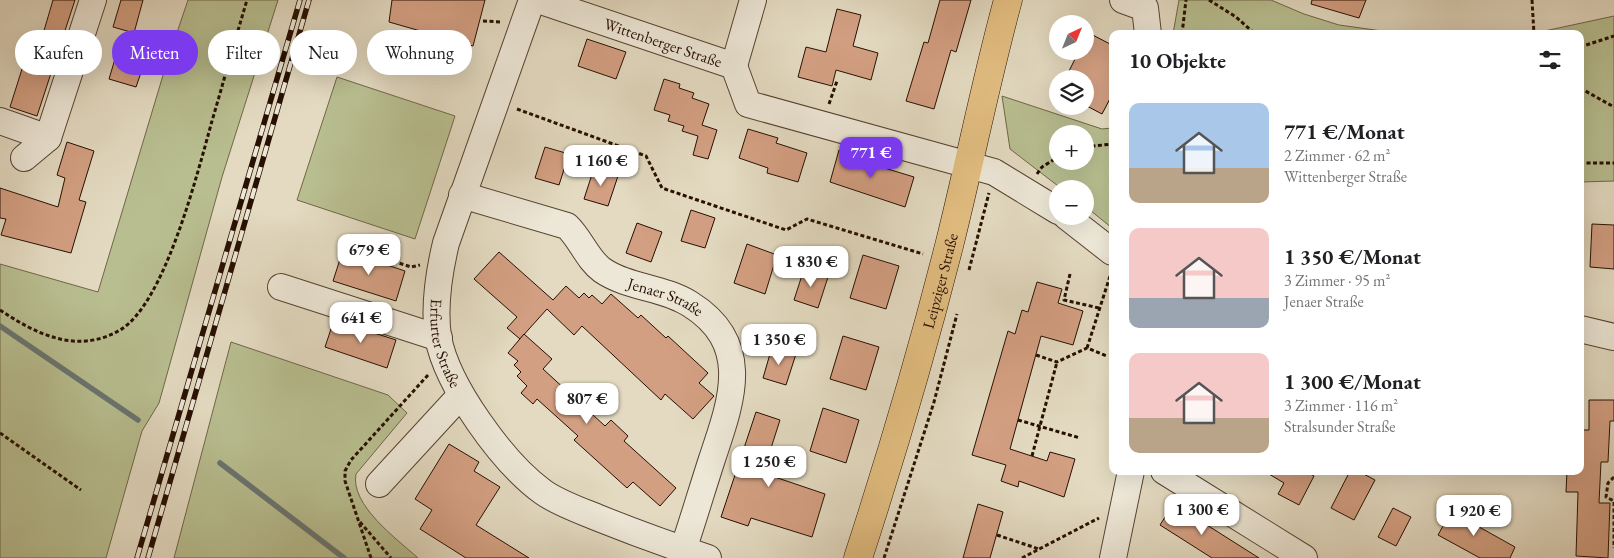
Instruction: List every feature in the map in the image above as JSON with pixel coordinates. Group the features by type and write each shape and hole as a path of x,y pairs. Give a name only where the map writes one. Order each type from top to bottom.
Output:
{"main road":[{"name":"Leipziger Straße","path":"858,558 907,402 938,288 1008,0"}],"street":[{"path":"24,158 48,138 93,0"},
{"name":"Erfurter Straße","path":"532,0 462,195 442,261 437,312 442,348 460,396 511,462 543,492 572,507 708,558"},
{"name":"Wittenberger Straße","path":"538,0 734,66 748,104 968,165"},
{"path":"734,66 753,0"},
{"path":"1123,0 1145,8 1148,30"},
{"path":"0,121 48,138"},
{"path":"968,165 994,172 1049,206"},
{"name":"Jenaer Straße","path":"462,195 567,226 576,235 600,269 614,277 672,294 710,320 723,337 731,362 732,394 683,550"},
{"path":"1078,225 1109,250"},
{"path":"281,287 442,348"},
{"path":"1584,330 1614,337"},
{"path":"379,484 460,396"},
{"path":"1113,558 1130,475"},
{"path":"1170,475 1304,558"}],"path":[{"path":"0,310 28,328 42,334 79,341 92,340 120,330 142,307 161,275 188,206 247,0"},
{"path":"1182,30 1186,0"},
{"path":"1209,0 1236,17 1251,30"},
{"path":"1532,0 1534,30"},
{"path":"1584,46 1614,36"},
{"path":"1584,90 1614,108"},
{"path":"495,101 646,156 662,188 786,230 807,219 923,254"},
{"path":"1094,146 1109,144"},
{"path":"1584,163 1614,163"},
{"path":"344,245 412,267 442,261"},
{"path":"1070,274 1064,300 1099,308"},
{"path":"1087,348 1109,279"},
{"path":"371,558 349,498 345,471 351,460 391,414 442,348"},
{"path":"1036,355 1057,362 1087,348 1107,356"},
{"path":"1032,456 1057,362"},
{"path":"1018,420 1080,438"},
{"path":"0,433 81,490"},
{"path":"1614,477 1608,483 1606,497 1614,501 1614,548"},
{"path":"1022,558 1103,516 1121,522"},
{"path":"358,520 391,558"},
{"path":"996,535 1039,549"}],"green space":[{"path":"188,0 278,0 269,30 208,30 208,75 254,75 222,177 159,403 142,431 106,558 0,558 0,264 98,292 163,75 198,75 198,30 178,30"},
{"path":"1179,0 1271,0 1304,14 1339,25 1375,30 1174,30"},
{"path":"1614,16 1614,181 1584,182 1584,30 1549,30"},
{"path":"337,77 455,116 415,239 297,200"},
{"path":"1002,96 1049,112 1049,115 1060,115 1090,125 1049,125 1049,170 1094,170 1094,126 1102,129 1109,128 1109,226 1094,213 1094,180 1050,180 1010,149"},
{"path":"231,342 388,395 407,413 356,474 356,486 360,498 367,509 418,558 174,558"}],"building":[{"path":"53,0 75,0 65,30 44,30"},
{"path":"121,0 143,0 135,30 124,30 113,27"},
{"path":"392,0 485,0 473,46 472,30 417,30 389,22"},
{"path":"940,0 971,0 956,52 951,50 934,109 906,101 924,42 928,43"},
{"path":"1312,0 1366,0 1359,18 1311,4"},
{"path":"837,9 861,15 853,46 878,53 871,80 836,70 832,86 798,77 806,47 826,52"},
{"path":"1094,36 1109,43 1109,101 1102,114 1094,110 1094,70 1070,70 1074,60 1094,60"},
{"path":"587,39 626,52 616,79 578,66"},
{"path":"112,69 112,75 140,75 136,87 109,79"},
{"path":"20,75 50,75 37,116 10,107"},
{"path":"664,79 680,84 679,88 694,93 692,98 709,104 702,125 717,130 708,159 693,155 698,136 682,131 684,126 668,121 670,115 654,110"},
{"path":"748,129 778,138 776,143 807,153 798,182 767,173 768,168 739,158"},
{"path":"67,142 94,151 79,200 86,202 71,253 1,235 6,219 0,218 0,188 58,207 65,178 57,175"},
{"path":"545,147 569,154 559,185 535,178"},
{"path":"839,150 870,159 868,163 914,177 905,207 830,182"},
{"path":"594,168 618,176 608,206 584,199"},
{"path":"691,210 715,218 705,248 681,241"},
{"path":"637,223 662,232 651,262 626,253"},
{"path":"1592,224 1614,225 1614,269 1590,267"},
{"path":"747,244 777,255 765,294 734,283"},
{"path":"343,250 405,271 396,301 333,281"},
{"path":"499,252 553,300 566,286 579,298 584,293 589,298 592,295 602,304 611,294 638,318 641,315 666,338 668,336 708,373 699,383 714,396 693,419 665,394 661,400 582,326 574,335 547,309 520,339 507,328 517,317 474,279"},
{"path":"863,255 899,266 886,309 850,298"},
{"path":"804,269 828,277 818,308 794,300"},
{"path":"1037,282 1062,289 1058,303 1083,311 1073,345 1041,336 1010,449 1047,461 1050,452 1075,459 1064,497 1019,481 1018,487 1001,481 1006,465 972,455 1008,331 1015,334 1022,310 1028,312"},
{"path":"334,320 396,340 387,368 325,347"},
{"path":"524,334 552,359 543,369 605,426 611,420 628,436 624,441 676,488 660,506 633,482 627,488 574,440 578,436 537,399 533,404 521,393 527,386 517,376 521,372 514,365 518,361 508,353"},
{"path":"843,336 879,347 866,390 830,379"},
{"path":"772,347 796,354 786,385 763,378"},
{"path":"1589,400 1614,400 1614,421 1610,421 1608,462 1601,462 1599,503 1610,503 1608,558 1576,556 1578,492 1566,492 1567,475 1584,475 1584,430 1589,430"},
{"path":"823,408 859,420 846,463 810,451"},
{"path":"756,412 780,420 763,473 825,494 812,537 751,518 748,526 721,517"},
{"path":"449,444 479,462 474,471 500,487 476,525 529,558 466,558 420,529 432,510 415,499"},
{"path":"1271,475 1314,476 1299,505 1278,494 1284,483"},
{"path":"1348,475 1366,475 1375,480 1354,520 1331,508"},
{"path":"1174,503 1259,558 1212,558 1160,525"},
{"path":"978,504 1003,512 990,558 963,558"},
{"path":"1454,506 1475,517 1472,523 1515,547 1510,558 1480,558 1438,535"},
{"path":"1393,508 1411,517 1396,546 1378,537"}],"waterway":[{"path":"0,326 138,420"},
{"path":"220,463 344,558"}],"railway":[{"path":"137,558 300,0"},
{"path":"148,558 309,0"}]}
